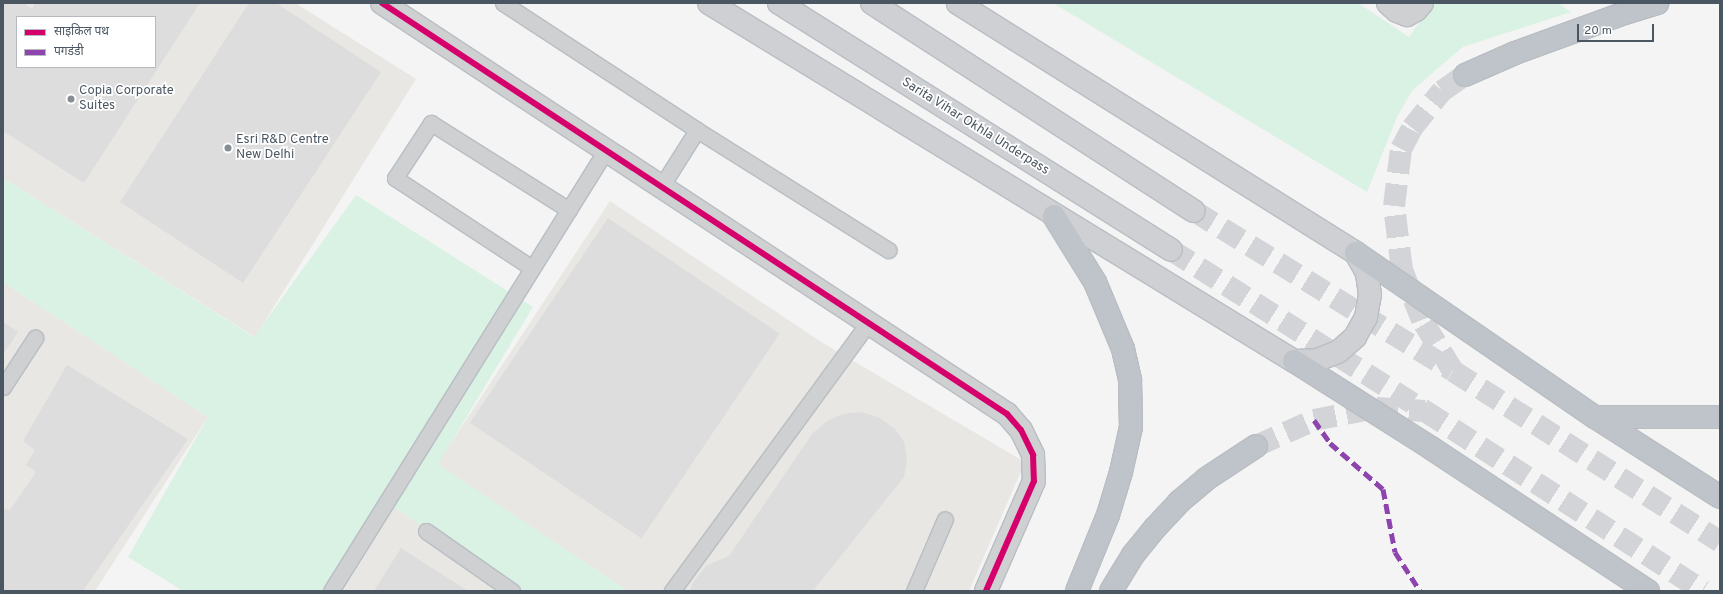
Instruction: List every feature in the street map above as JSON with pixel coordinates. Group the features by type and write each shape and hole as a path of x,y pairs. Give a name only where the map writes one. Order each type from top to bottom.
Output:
{"highway":[{"path":"1465,75 1515,53 1657,3"},
{"path":"1054,216 1095,282 1123,349 1130,380 1131,427 1121,472 1108,515 1077,591"},
{"path":"1356,253 1595,417 1720,497"},
{"path":"1294,362 1431,448 1648,591"},
{"path":"1595,417 1720,417"},
{"path":"1111,591 1133,555 1179,502 1206,479 1256,446"}],"main road":[{"path":"709,3 1294,362 1324,358 1338,352 1355,337 1366,317 1370,296 1367,273 1356,253 958,3"},
{"name":"Sarita Vihar Okhla Underpass","path":"779,3 1171,250"},
{"path":"872,3 1194,211"}],"street":[{"path":"382,3 1007,414 1021,430 1033,455 1034,481 986,591"},
{"path":"1388,3 1397,11 1407,15 1416,10 1422,3"}],"lane":[{"path":"502,3 697,130 888,250"},
{"path":"532,268 395,178 431,123 568,210"},
{"path":"661,187 697,130"},
{"path":"331,591 606,150"},
{"path":"672,591 868,323"},
{"path":"3,387 34,338"},
{"path":"914,591 945,519"},
{"path":"426,531 512,591"}],"shaded area":[{"path":"3,3 295,3 416,79 255,337 3,178"},
{"path":"610,201 823,343 1025,462 969,591 628,591 437,464"},
{"path":"3,282 208,417 95,591 3,591"},
{"path":"394,507 520,591 343,591"}],"green space":[{"path":"1053,3 1358,3 1409,37 1433,3 1558,3 1571,12 1463,47 1430,75 1412,91 1397,117 1367,192"},
{"path":"3,178 254,337 356,195 533,307 438,464 628,591 520,591 395,508 339,591 183,591 128,557 208,417 3,282"}],"building":[{"name":"Copia Corporate Suites","path":"3,3 23,3 32,9 35,3 200,3 84,183 3,131"},
{"path":"249,3 276,3 381,72 243,283 120,202"},
{"path":"608,218 780,334 641,539 470,423"},
{"path":"3,322 18,332 3,355"},
{"path":"67,365 188,439 83,591 3,591 3,509 10,510 36,472 26,465 35,450 23,441"},
{"path":"861,412 880,418 895,429 904,442 907,459 904,477 813,591 690,591 693,582 706,566 729,556 812,434 827,421 843,414"},
{"path":"401,548 468,591 374,591"}],"tunnel":[{"path":"1453,371 1422,320 1402,270 1394,206 1401,149 1412,128 1442,91 1465,75"},
{"path":"1194,211 1453,371 1720,542"},
{"path":"1171,250 1425,411 1703,591"},
{"path":"1256,446 1314,420 1376,408 1425,411"}],"marked path":[{"path":"1314,420 1330,443 1383,489 1395,552 1420,591"}],"cycle path":[{"path":"382,3 1007,414 1021,430 1033,455 1034,481 986,591"}],"place":[{"name":"Copia Corporate Suites","path":"71,99"},
{"name":"Esri R&D Centre New Delhi","path":"228,148"}]}
